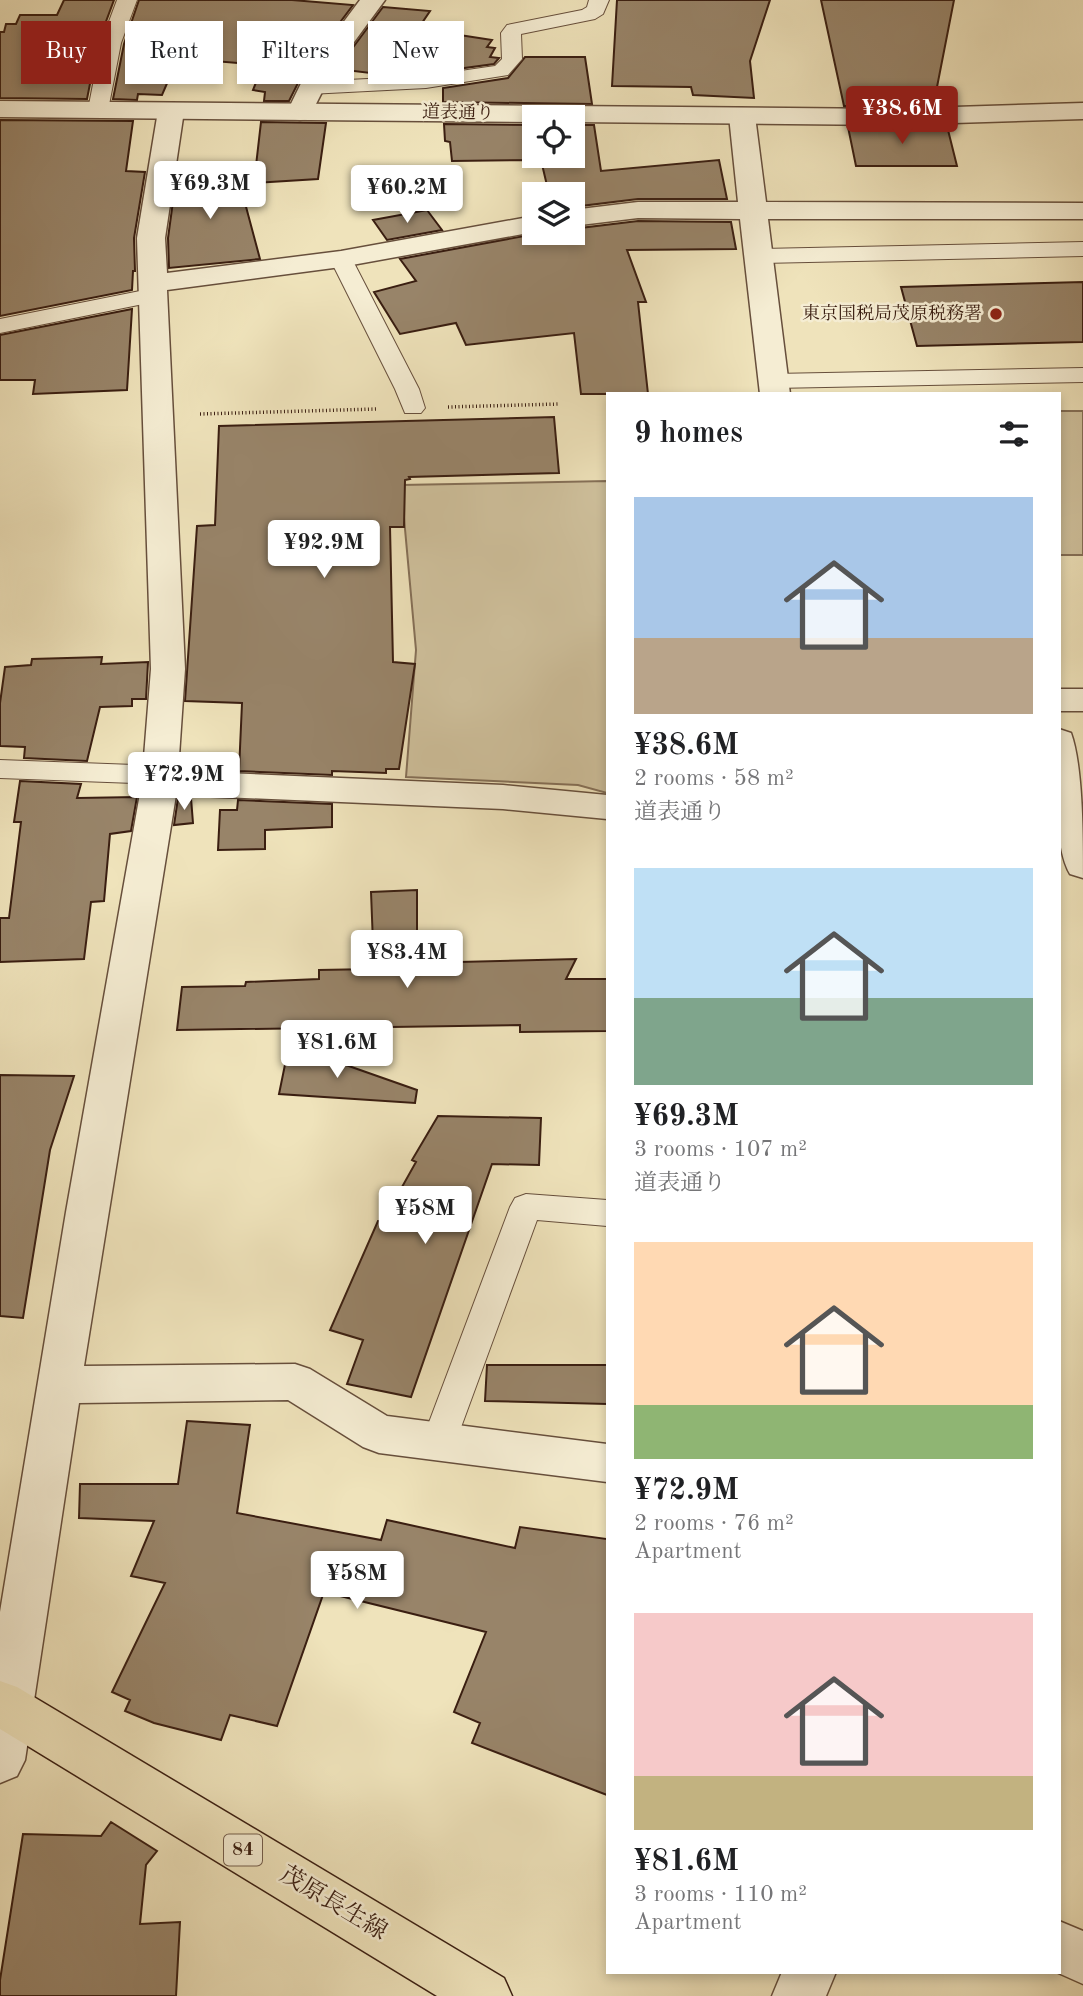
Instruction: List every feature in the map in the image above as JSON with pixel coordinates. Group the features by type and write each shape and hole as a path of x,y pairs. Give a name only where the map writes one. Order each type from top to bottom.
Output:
{"main road":[{"name":"茂原長生線","path":"4,1706 486,1996"}],"street":[{"path":"304,100 373,0"},
{"name":"道表通り","path":"0,108 172,111 304,100 742,116 937,117 1083,111"},
{"path":"0,1760 4,1706 160,779 167,669 151,238 172,111"},
{"path":"742,116 774,387"},
{"path":"585,216 638,210 1083,211"},
{"path":"154,289 522,226"},
{"path":"1061,700 1083,700"},
{"path":"1061,751 1083,865"},
{"path":"160,779 503,797 606,807"},
{"path":"60,1385 295,1382 380,1434 606,1463"},
{"path":"1061,1947 1083,1959"},
{"path":"798,1996 809,1974"}],"lane":[{"path":"98,110 111,43 127,0"},
{"path":"304,100 501,71 510,65 514,57 511,33 514,29 588,15 596,10 599,0"},
{"path":"760,256 1083,249"},
{"path":"341,259 407,389 413,408"},
{"path":"0,326 154,289"},
{"path":"774,387 1083,375"},
{"path":"0,769 160,779"},
{"path":"439,1441 526,1207 606,1213"}],"path":[{"path":"159,415 559,404"}],"shaded area":[{"path":"1061,411 1083,411 1083,555 1061,555"},
{"path":"606,481 606,793 578,785 406,777 416,650 401,485"}],"building":[{"path":"64,0 114,0 106,21 21,21 21,84 90,84 87,99 0,98 0,32 4,32 6,24 16,24 20,15 57,15"},
{"path":"139,0 292,0 353,5 341,21 237,21 237,63 223,62 223,21 132,21"},
{"path":"617,0 770,0 750,61 754,98 693,95 691,87 612,86"},
{"path":"821,0 954,0 937,87 941,105 844,106"},
{"path":"383,7 430,11 423,21 373,21"},
{"path":"368,27 368,73 354,71 354,46"},
{"path":"464,36 492,40 487,47 495,48 490,57 499,58 494,64 464,68"},
{"path":"125,41 125,84 167,84 162,95 138,94 137,100 113,99"},
{"path":"525,57 585,57 592,104 443,102 443,88 508,78"},
{"path":"255,84 298,84 289,101 264,101 265,92 253,90"},
{"path":"0,120 133,121 126,171 145,172 134,238 135,271 132,290 0,316"},
{"path":"261,122 326,123 318,179 254,183"},
{"path":"444,124 522,125 522,160 452,161 450,142 445,141"},
{"path":"585,125 594,125 601,171 719,160 727,199 638,199 585,205 585,182 546,182 543,168 585,168"},
{"path":"947,126 957,166 856,166 848,127"},
{"path":"177,172 237,173 260,259 169,268 168,238"},
{"path":"427,210 442,230 387,240 373,220"},
{"path":"638,221 731,222 736,249 627,250 646,302 638,302 648,392 606,394 581,394 574,333 466,345 456,323 400,334 374,292 416,281 400,259 522,236 522,245 585,245 585,227"},
{"name":"東京国税局茂原税務署","path":"1083,282 1083,342 917,346 901,287"},
{"path":"132,309 127,390 33,394 35,380 0,380 0,335"},
{"path":"554,417 559,473 409,477 410,479 405,480 404,527 390,527 393,662 415,664 399,769 386,769 386,773 332,771 332,775 239,771 242,703 185,701 197,526 215,525 219,426"},
{"path":"102,657 101,664 148,662 146,699 132,699 132,706 100,707 87,761 24,758 25,747 0,746 0,703 5,667 31,665 32,659"},
{"path":"20,781 81,784 77,798 137,797 131,831 110,834 104,901 91,902 84,959 0,962 0,918 9,918 21,822 14,822"},
{"path":"178,798 191,798 193,823 174,825"},
{"path":"238,800 332,804 332,827 265,830 265,849 218,850 220,810 237,810"},
{"path":"417,890 417,963 576,959 566,979 606,979 606,1031 520,1032 520,1025 177,1030 182,987 245,986 246,982 319,979 319,970 374,969 371,892"},
{"path":"289,1045 417,1090 415,1103 279,1094"},
{"path":"0,1075 74,1076 50,1150 23,1318 0,1316"},
{"path":"438,1116 541,1118 539,1165 492,1164 411,1397 347,1384 363,1340 330,1330 378,1221 383,1221 416,1162 412,1160"},
{"path":"487,1365 606,1365 606,1404 485,1401"},
{"path":"187,1421 250,1425 237,1513 381,1540 387,1520 515,1548 520,1527 606,1539 606,1795 472,1743 480,1723 454,1712 486,1632 324,1592 277,1726 230,1715 221,1740 154,1723 125,1711 130,1700 112,1692 165,1583 131,1576 154,1521 79,1518 80,1484 178,1484"},
{"path":"111,1822 157,1851 146,1865 140,1924 180,1922 176,1996 0,1996 0,1980 23,1834 101,1836"}],"place":[{"name":"東京国税局茂原税務署","path":"996,314"}]}
